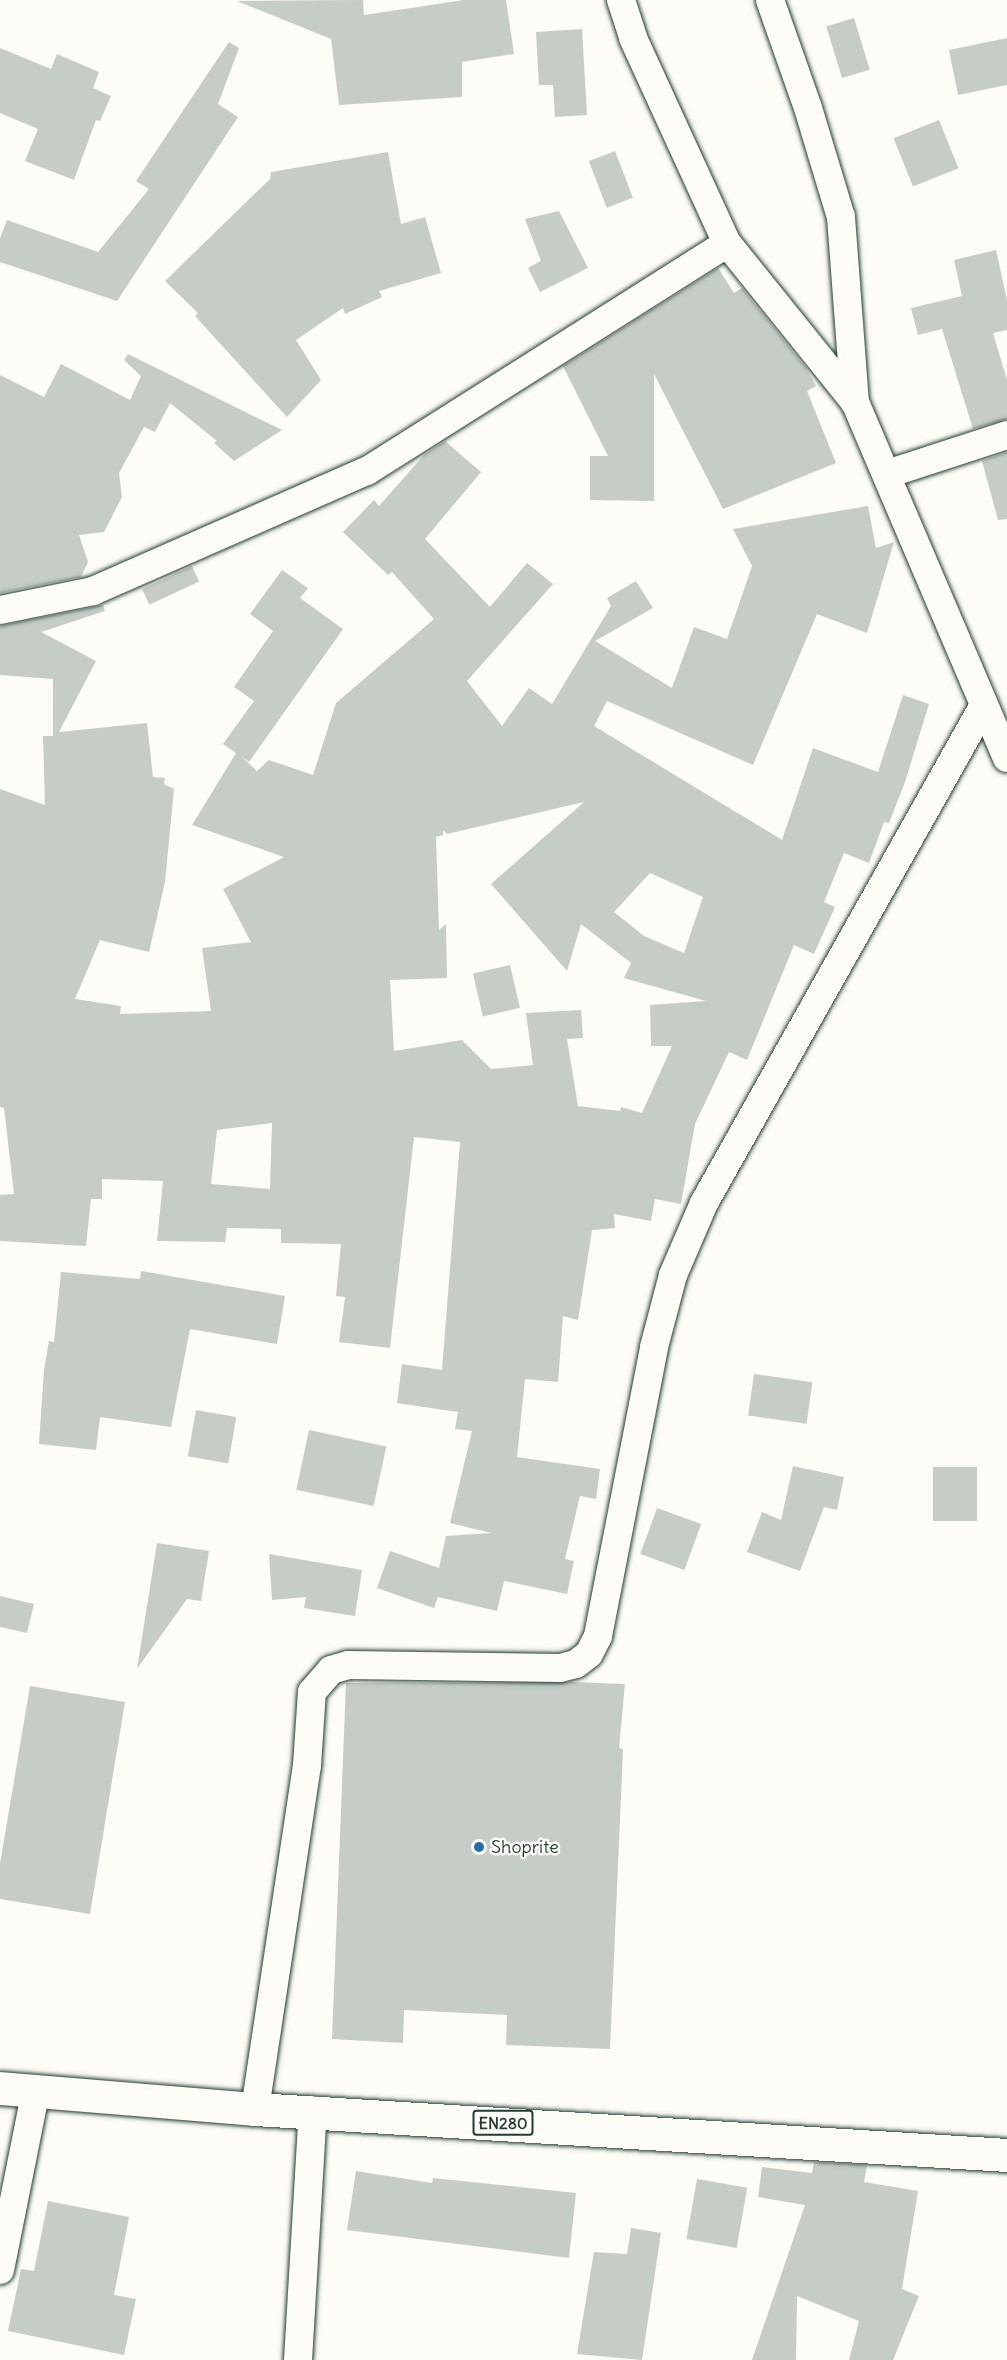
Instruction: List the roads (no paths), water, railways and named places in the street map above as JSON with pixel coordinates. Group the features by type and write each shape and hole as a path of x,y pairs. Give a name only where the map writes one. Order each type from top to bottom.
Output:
{"main road":[{"name":"EN280","path":"0,2088 255,2109 313,2110 1007,2156"}],"street":[{"path":"621,0 633,38 728,243 855,402 1007,758"},
{"path":"770,0 808,108 841,217 855,402"},
{"path":"0,610 93,591 367,471 728,243"},
{"path":"887,474 1007,435"},
{"path":"255,2109 307,1765 312,1692 331,1670 348,1665 560,1668 576,1664 589,1654 598,1636 654,1347 673,1275 704,1203 984,705"},
{"path":"0,2270 36,2090"},
{"path":"298,2360 313,2110"}],"place":[{"name":"Shoprite","path":"479,1847"}]}
